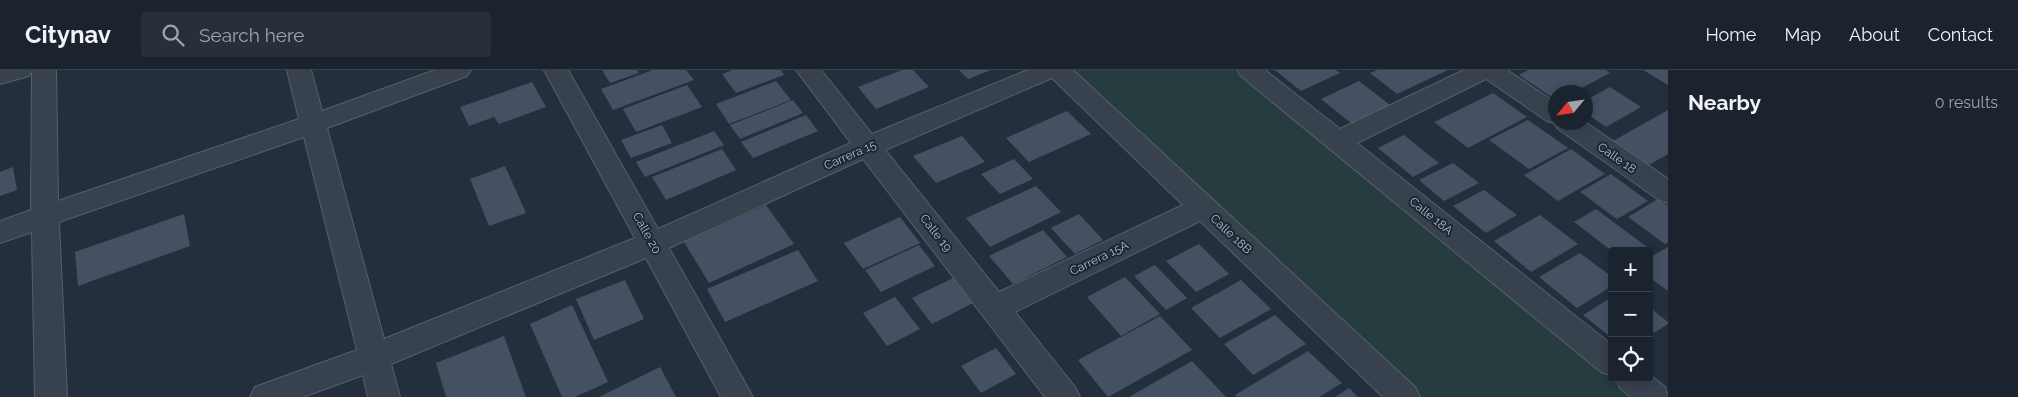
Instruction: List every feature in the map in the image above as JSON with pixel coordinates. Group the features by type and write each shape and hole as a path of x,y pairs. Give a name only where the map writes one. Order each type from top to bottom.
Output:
{"street":[{"path":"0,76 21,70"},
{"path":"44,70 45,217 51,397"},
{"path":"299,70 384,397"},
{"path":"0,232 313,124 459,70"},
{"name":"Calle 20","path":"556,70 737,397"},
{"name":"Calle 19","path":"808,70 1064,397"},
{"name":"Carrera 15","path":"266,397 374,357 652,243 869,146 1050,70"},
{"name":"Calle 18B","path":"1058,70 1404,397"},
{"name":"Calle 18A","path":"1250,70 1608,360"},
{"path":"1338,141 1484,70"},
{"path":"1490,70 1548,110"},
{"name":"Calle 18","path":"1577,130 1668,193"},
{"name":"Carrera 15A","path":"995,308 1203,207"},
{"path":"1636,382 1654,397"}],"green space":[{"path":"1071,70 1234,70 1608,372 1608,382 1620,382 1634,393 1625,397 1417,397"}],"building":[{"path":"602,70 637,70 639,73 610,83"},
{"path":"653,70 686,70 694,80 613,110 601,89"},
{"path":"733,70 781,70 784,75 736,93 722,74"},
{"path":"902,70 913,70 929,87 876,109 858,87"},
{"path":"959,70 991,70 968,79"},
{"path":"1275,70 1336,70 1340,73 1301,91"},
{"path":"1377,70 1448,70 1397,94 1370,73"},
{"path":"1528,70 1606,70 1610,73 1587,85 1548,85 1548,95 1519,75"},
{"path":"1643,70 1668,70 1668,85"},
{"path":"776,81 791,100 729,124 716,104"},
{"path":"1359,81 1390,105 1351,123 1321,99"},
{"path":"532,82 546,107 499,124 494,117 469,126 460,107"},
{"path":"687,85 702,107 636,132 623,109"},
{"path":"1610,87 1641,107 1606,127 1593,118 1593,96"},
{"path":"1493,93 1527,117 1468,148 1434,122"},
{"path":"793,100 803,113 740,139 730,125"},
{"path":"1668,110 1668,154 1649,165 1613,141"},
{"path":"1067,111 1091,134 1029,162 1006,138"},
{"path":"806,115 818,131 753,158 741,142"},
{"path":"1528,120 1568,148 1529,169 1489,140"},
{"path":"662,125 672,143 631,158 621,140"},
{"path":"714,131 724,145 645,177 636,162"},
{"path":"1404,135 1439,163 1413,177 1378,148"},
{"path":"962,136 985,162 936,183 913,156"},
{"path":"722,149 736,170 666,200 652,177"},
{"path":"1571,149 1605,174 1558,201 1524,175"},
{"path":"1014,159 1033,179 1000,194 981,174"},
{"path":"1453,163 1479,183 1444,201 1419,180"},
{"path":"505,166 526,213 489,226 470,179"},
{"path":"13,167 17,190 0,196 0,172"},
{"path":"1611,174 1648,201 1617,219 1580,192"},
{"path":"1036,186 1061,212 990,247 966,218"},
{"path":"1484,190 1517,215 1486,233 1453,206"},
{"path":"1658,199 1668,206 1668,242 1665,244 1628,217"},
{"path":"766,205 794,244 709,283 684,242"},
{"path":"1596,209 1647,247 1608,248 1574,222"},
{"path":"184,214 190,246 78,286 75,252"},
{"path":"1079,214 1103,240 1075,254 1051,228"},
{"path":"1540,215 1578,244 1531,272 1494,241"},
{"path":"900,217 920,243 863,269 844,243"},
{"path":"1043,230 1067,257 1013,284 989,256"},
{"path":"1199,244 1229,274 1196,292 1166,261"},
{"path":"919,245 935,266 881,292 865,270"},
{"path":"1668,247 1668,291 1653,280 1653,256"},
{"path":"798,250 818,281 725,322 707,289"},
{"path":"1580,253 1608,274 1608,289 1577,308 1539,277"},
{"path":"1155,265 1187,298 1166,310 1134,276"},
{"path":"1125,277 1160,314 1121,336 1087,297"},
{"path":"953,278 973,303 932,324 912,298"},
{"path":"625,280 644,319 594,340 576,299"},
{"path":"1241,280 1271,309 1220,338 1191,308"},
{"path":"895,297 920,329 887,346 863,313"},
{"path":"1608,299 1608,335 1583,315"},
{"path":"572,305 608,382 575,397 562,397 530,324"},
{"path":"1653,310 1668,322 1668,324 1653,333"},
{"path":"1275,315 1306,344 1253,375 1224,344"},
{"path":"1160,316 1192,350 1108,397 1078,360"},
{"path":"504,336 526,397 446,397 436,363"},
{"path":"996,348 1016,374 981,393 961,366"},
{"path":"1308,351 1342,383 1319,397 1237,397 1235,395"},
{"path":"1192,361 1226,397 1129,397"},
{"path":"660,367 676,397 599,397"},
{"path":"1349,388 1358,397 1335,397"}]}
